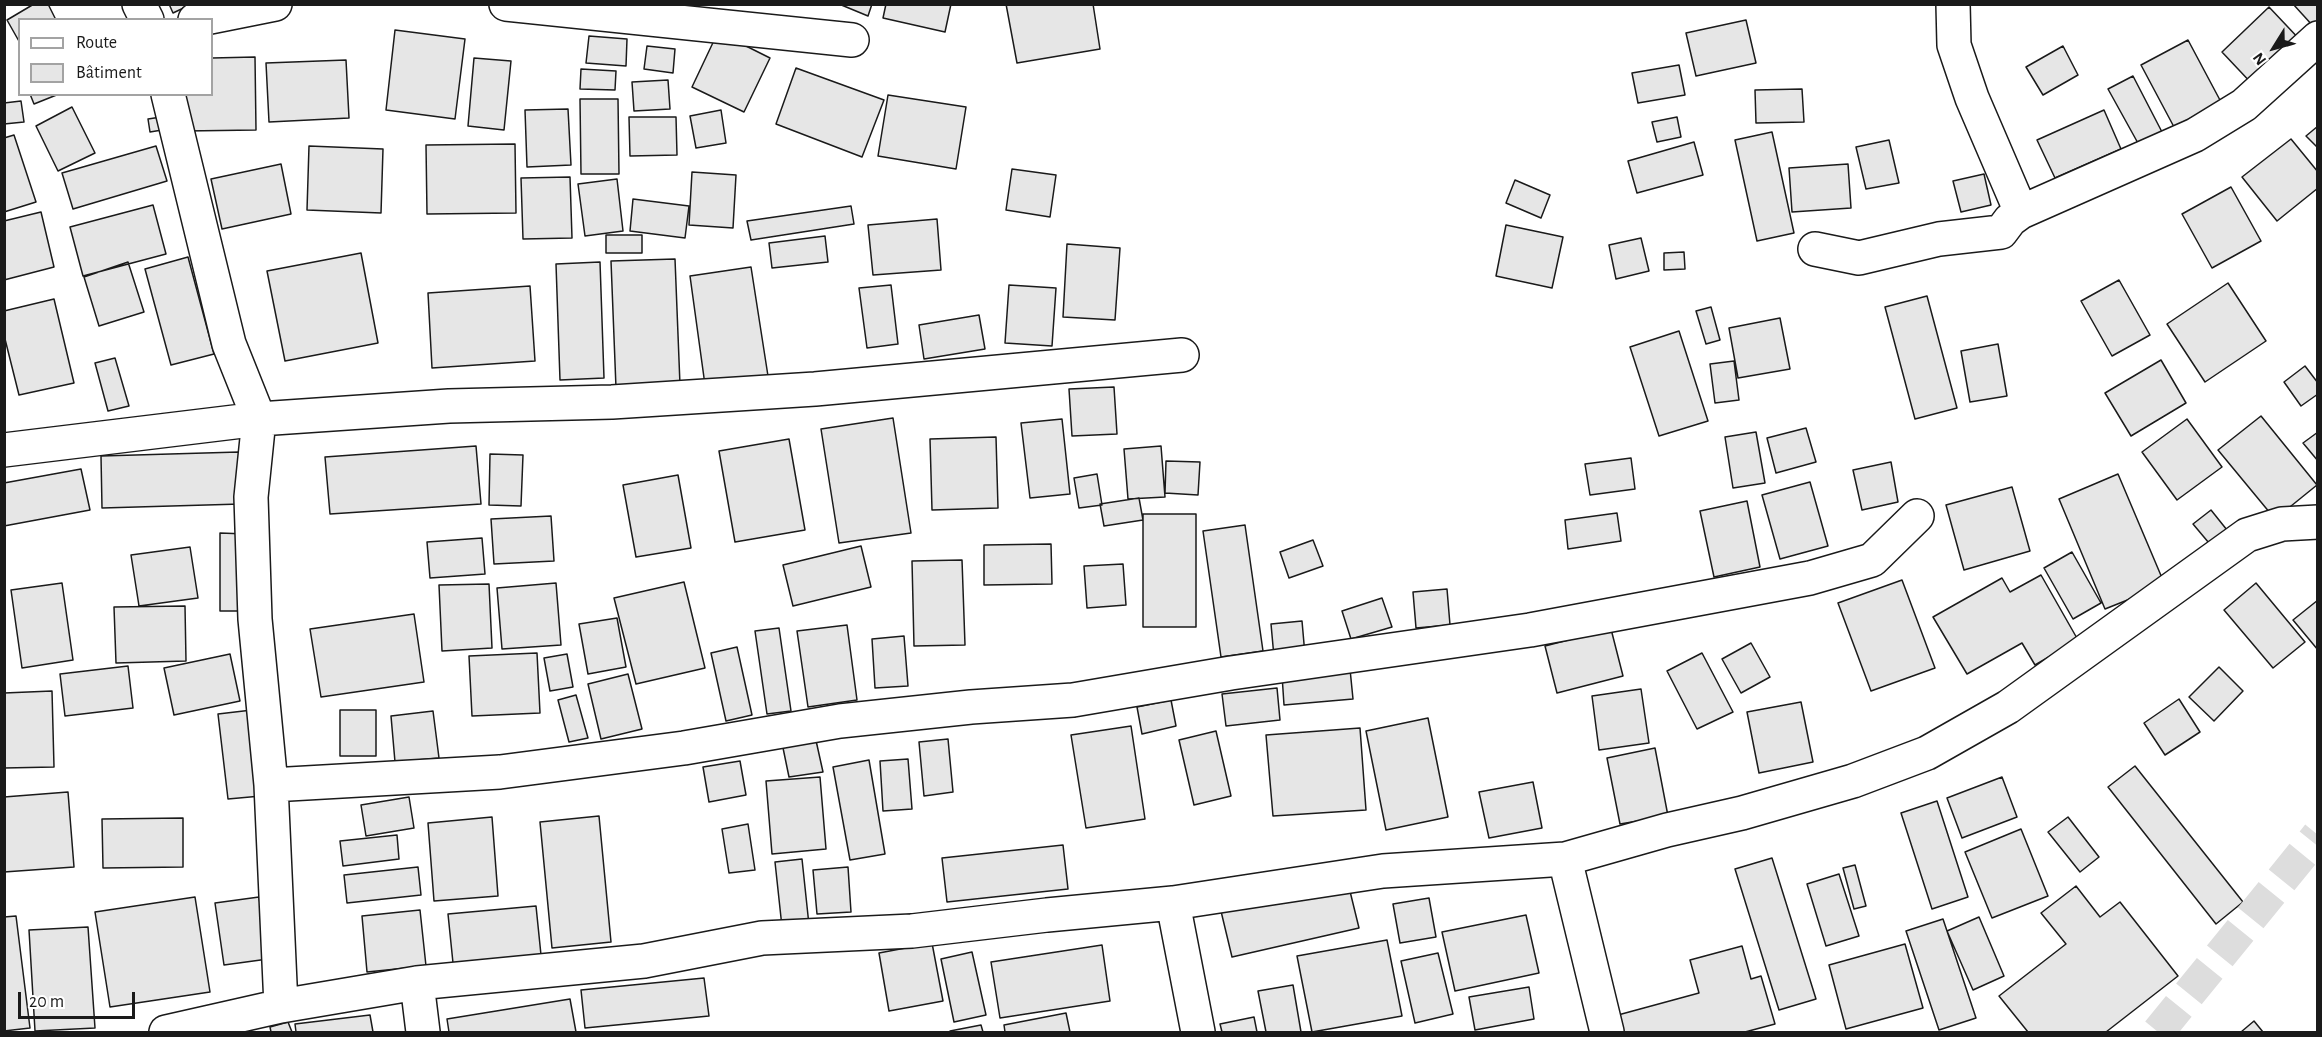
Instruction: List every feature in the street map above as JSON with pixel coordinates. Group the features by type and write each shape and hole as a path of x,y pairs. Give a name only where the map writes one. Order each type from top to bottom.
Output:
{"street":[{"path":"139,4 146,18"},
{"path":"205,18 275,4"},
{"path":"506,4 852,40"},
{"path":"1953,4 1954,45 2011,222"},
{"path":"1815,249 1859,258 2011,222 2195,135 2244,105 2318,38"},
{"path":"168,96 229,344 259,418 251,497 255,619 271,785 281,1006"},
{"path":"4,450 259,418 449,406 612,402 814,389 1182,355"},
{"path":"271,785 500,772 684,748 840,721 971,706 1073,700 1231,673 1530,630 1810,578 1872,560 1917,516"},
{"path":"166,1032 224,1026 281,1006 417,983 644,961 762,938 912,931 1173,903 1383,871 1565,859 1667,830 1742,813 1853,781 1927,753 2008,706 2247,535 2282,524 2318,522"},
{"path":"1565,859 1607,1032"},
{"path":"1173,903 1198,1032"},
{"path":"417,983 423,1032"}],"building":[{"path":"34,4 48,4 55,18 18,18 18,39 7,20"},
{"path":"169,4 192,4 173,13"},
{"path":"839,4 872,4 868,16"},
{"path":"886,4 951,4 945,32 883,18"},
{"path":"1006,4 1093,4 1100,49 1017,63"},
{"path":"2293,4 2318,4 2318,22 2313,26"},
{"path":"2269,7 2303,43 2255,87 2222,52"},
{"path":"1746,20 1756,63 1696,76 1686,33"},
{"path":"395,30 465,39 455,119 386,110"},
{"path":"718,32 770,58 744,112 692,87"},
{"path":"589,36 627,39 626,66 586,63"},
{"path":"2188,40 2221,102 2174,127 2141,65"},
{"path":"647,46 675,49 673,73 644,69"},
{"path":"2063,46 2078,75 2043,95 2026,67"},
{"path":"255,57 256,130 185,131 184,96 213,96 213,58"},
{"path":"474,58 511,61 504,130 468,126"},
{"path":"346,60 349,118 269,122 266,63"},
{"path":"1679,65 1685,95 1638,103 1632,73"},
{"path":"796,68 884,100 862,157 776,124"},
{"path":"581,69 616,71 615,90 580,89"},
{"path":"2133,76 2162,132 2139,145 2108,89"},
{"path":"668,80 670,109 634,111 632,82"},
{"path":"1802,89 1804,122 1756,123 1755,90"},
{"path":"888,95 966,107 956,169 878,156"},
{"path":"31,96 54,96 34,104"},
{"path":"580,99 618,99 619,174 581,174"},
{"path":"21,101 24,122 4,124 4,103"},
{"path":"72,107 95,153 58,171 36,126"},
{"path":"568,109 571,165 527,167 525,110"},
{"path":"721,110 726,143 696,148 690,116"},
{"path":"2104,110 2121,149 2055,178 2037,140"},
{"path":"161,117 162,130 150,132 148,119"},
{"path":"629,117 676,117 677,155 630,156"},
{"path":"1677,117 1681,137 1657,142 1652,122"},
{"path":"2318,126 2318,148 2306,136"},
{"path":"1772,132 1794,233 1757,241 1735,140"},
{"path":"14,135 36,202 4,212 4,138"},
{"path":"2291,139 2318,172 2318,188 2277,221 2242,177"},
{"path":"1889,140 1899,183 1866,189 1856,147"},
{"path":"1694,142 1703,175 1637,193 1628,161"},
{"path":"515,144 516,213 427,214 426,145"},
{"path":"156,146 167,181 73,209 62,173"},
{"path":"309,146 383,149 381,213 307,210"},
{"path":"281,164 291,214 222,229 211,179"},
{"path":"1848,164 1851,208 1792,212 1789,168"},
{"path":"1012,169 1056,175 1050,217 1006,210"},
{"path":"692,172 736,175 733,228 689,225"},
{"path":"1984,174 1991,205 1961,212 1953,181"},
{"path":"570,177 572,238 523,239 521,178"},
{"path":"617,179 623,231 585,236 578,184"},
{"path":"1515,180 1550,195 1541,218 1506,203"},
{"path":"2231,187 2261,241 2212,268 2182,214"},
{"path":"633,199 689,206 685,238 630,231"},
{"path":"153,205 166,254 83,276 70,227"},
{"path":"851,206 854,224 751,240 747,221"},
{"path":"41,212 54,267 4,280 4,221"},
{"path":"937,219 941,270 873,275 868,225"},
{"path":"1506,225 1563,237 1552,288 1496,276"},
{"path":"606,235 642,235 642,253 606,253"},
{"path":"825,236 828,262 772,268 769,243"},
{"path":"1641,238 1649,271 1616,279 1609,245"},
{"path":"1067,244 1120,248 1115,320 1063,317"},
{"path":"1684,252 1685,269 1664,270 1664,253"},
{"path":"361,253 378,343 285,361 267,271"},
{"path":"188,257 214,354 171,365 145,269"},
{"path":"675,259 680,385 616,388 611,261"},
{"path":"128,262 144,312 99,326 84,277"},
{"path":"600,262 604,378 560,380 556,264"},
{"path":"751,267 768,376 705,385 690,276"},
{"path":"2119,280 2150,335 2112,356 2081,301"},
{"path":"2228,283 2266,341 2205,382 2167,324"},
{"path":"891,285 898,344 867,348 859,288"},
{"path":"1009,285 1056,288 1052,346 1005,343"},
{"path":"530,286 535,361 432,368 428,293"},
{"path":"1927,296 1957,408 1915,419 1885,307"},
{"path":"54,299 74,383 19,395 4,335 4,311"},
{"path":"1711,307 1720,340 1706,344 1696,311"},
{"path":"979,315 985,349 924,359 919,325"},
{"path":"1780,318 1790,369 1738,378 1729,328"},
{"path":"1679,331 1708,421 1659,436 1630,347"},
{"path":"1998,344 2007,396 1970,402 1961,351"},
{"path":"115,358 129,406 108,411 95,363"},
{"path":"2161,360 2186,403 2131,436 2105,393"},
{"path":"1734,361 1739,400 1715,403 1710,364"},
{"path":"2305,366 2318,383 2318,394 2301,406 2284,382"},
{"path":"1114,387 1117,434 1072,436 1069,389"},
{"path":"2261,416 2317,485 2275,519 2218,450"},
{"path":"893,418 911,533 839,543 821,429"},
{"path":"1062,419 1070,494 1030,498 1021,423"},
{"path":"2187,419 2222,467 2177,500 2142,452"},
{"path":"1806,428 1816,462 1776,473 1767,438"},
{"path":"1756,432 1765,483 1733,488 1725,437"},
{"path":"2318,432 2318,461 2303,443"},
{"path":"996,437 998,508 932,510 930,439"},
{"path":"789,439 805,530 735,542 719,451"},
{"path":"476,446 481,504 330,514 325,457"},
{"path":"1161,446 1165,497 1128,499 1124,449"},
{"path":"239,452 241,504 102,508 101,456"},
{"path":"490,454 523,455 521,506 489,505"},
{"path":"1631,458 1635,489 1590,495 1585,464"},
{"path":"1166,461 1200,462 1198,495 1165,493"},
{"path":"1891,462 1898,502 1862,510 1853,470"},
{"path":"81,469 90,510 4,526 4,483"},
{"path":"1097,474 1102,505 1079,508 1074,478"},
{"path":"2118,474 2165,585 2105,609 2059,499"},
{"path":"678,475 691,548 636,557 623,485"},
{"path":"1810,482 1828,546 1780,559 1762,495"},
{"path":"2012,487 2030,551 1964,570 1946,505"},
{"path":"1139,498 1143,520 1104,526 1100,504"},
{"path":"1747,501 1760,567 1714,577 1700,511"},
{"path":"2211,510 2231,535 2214,549 2193,524"},
{"path":"1617,513 1621,541 1568,549 1565,520"},
{"path":"1143,514 1196,514 1196,627 1143,627"},
{"path":"551,516 554,561 494,564 491,519"},
{"path":"1245,525 1263,651 1221,657 1203,531"},
{"path":"220,533 246,534 246,611 220,611"},
{"path":"482,538 485,574 430,578 427,542"},
{"path":"1313,540 1323,566 1289,578 1280,552"},
{"path":"1051,544 1052,584 984,585 984,545"},
{"path":"861,546 871,587 793,606 783,565"},
{"path":"190,547 198,598 139,606 131,555"},
{"path":"2072,552 2101,603 2073,619 2044,568"},
{"path":"962,560 965,645 914,646 912,561"},
{"path":"1123,564 1126,605 1087,608 1084,566"},
{"path":"2041,575 2078,640 2035,665 2022,643 1967,674 1933,617 2002,578 2010,592"},
{"path":"1902,580 1935,668 1871,691 1838,603"},
{"path":"684,582 705,668 636,684 614,598"},
{"path":"62,583 73,660 22,668 11,590"},
{"path":"556,583 561,645 502,649 497,588"},
{"path":"2256,583 2305,642 2273,668 2224,610"},
{"path":"489,584 492,648 442,651 439,585"},
{"path":"1447,589 1450,625 1416,628 1413,592"},
{"path":"1382,598 1392,627 1351,639 1342,611"},
{"path":"2318,600 2318,650 2293,620"},
{"path":"185,606 186,661 116,663 114,607"},
{"path":"414,614 424,682 321,697 310,629"},
{"path":"617,618 626,667 588,674 579,624"},
{"path":"1302,621 1305,655 1274,657 1271,624"},
{"path":"847,625 857,700 808,707 797,631"},
{"path":"779,628 791,711 767,714 755,631"},
{"path":"1611,629 1623,676 1557,693 1545,646"},
{"path":"904,636 908,686 875,688 872,639"},
{"path":"1751,643 1770,677 1741,693 1722,659"},
{"path":"737,647 752,715 726,721 711,653"},
{"path":"537,653 540,713 472,716 469,656"},
{"path":"1702,653 1733,712 1697,729 1667,671"},
{"path":"230,654 240,701 174,715 164,668"},
{"path":"567,654 573,687 550,691 544,658"},
{"path":"128,666 133,708 65,716 60,674"},
{"path":"2219,667 2243,691 2214,721 2189,697"},
{"path":"1350,669 1353,699 1284,705 1282,675"},
{"path":"628,674 642,729 601,739 588,684"},
{"path":"1277,688 1280,720 1226,726 1222,694"},
{"path":"1641,689 1649,743 1599,750 1592,696"},
{"path":"52,691 54,767 4,768 4,693"},
{"path":"576,695 588,738 569,742 558,700"},
{"path":"2179,699 2200,732 2165,755 2144,723"},
{"path":"1171,700 1176,726 1142,734 1137,707"},
{"path":"1801,702 1813,762 1759,773 1747,712"},
{"path":"252,710 261,796 228,799 218,714"},
{"path":"340,710 376,710 376,756 340,756"},
{"path":"433,711 439,758 395,762 391,716"},
{"path":"1428,718 1448,817 1386,830 1366,731"},
{"path":"1131,726 1145,819 1086,828 1071,735"},
{"path":"1360,728 1366,810 1273,816 1266,735"},
{"path":"1216,731 1231,796 1194,805 1179,740"},
{"path":"815,736 823,772 789,777 782,743"},
{"path":"948,739 953,792 924,796 919,742"},
{"path":"1655,748 1668,816 1620,824 1607,758"},
{"path":"908,759 912,809 883,811 880,761"},
{"path":"869,760 885,854 850,860 833,767"},
{"path":"740,761 746,795 709,802 703,767"},
{"path":"2135,766 2243,902 2216,924 2108,787"},
{"path":"820,777 826,849 772,854 766,781"},
{"path":"2002,777 2017,817 1962,838 1947,798"},
{"path":"1533,782 1542,828 1489,838 1479,792"},
{"path":"68,792 74,867 4,872 4,797"},
{"path":"409,797 414,828 366,836 361,805"},
{"path":"1937,801 1968,897 1932,909 1901,813"},
{"path":"599,816 611,942 552,948 540,822"},
{"path":"492,817 498,896 434,901 428,823"},
{"path":"2068,817 2099,857 2080,872 2048,832"},
{"path":"183,818 183,867 103,868 102,819"},
{"path":"748,824 755,870 729,873 722,829"},
{"path":"2021,829 2048,896 1992,918 1965,852"},
{"path":"397,835 399,859 343,866 340,841"},
{"path":"1063,845 1068,889 947,902 942,858"},
{"path":"1772,858 1816,999 1779,1010 1735,869"},
{"path":"802,859 809,925 782,927 775,862"},
{"path":"1855,865 1866,906 1854,909 1843,868"},
{"path":"418,867 421,895 347,903 344,875"},
{"path":"848,867 851,912 817,914 813,870"},
{"path":"1839,874 1859,936 1826,946 1807,884"},
{"path":"1347,879 1359,928 1232,957 1220,907"},
{"path":"2076,886 2100,917 2120,902 2178,976 2106,1032 2028,1032 1999,996 2066,944 2041,913"},
{"path":"195,897 210,992 110,1007 95,912"},
{"path":"259,897 268,959 224,965 215,903"},
{"path":"1429,898 1436,937 1400,943 1393,904"},
{"path":"536,906 541,955 453,963 448,914"},
{"path":"420,910 426,966 367,972 362,916"},
{"path":"1526,915 1539,973 1455,991 1442,932"},
{"path":"16,916 30,1028 4,1031 4,917"},
{"path":"1979,917 2004,976 1973,990 1947,931"},
{"path":"1943,919 1976,1018 1939,1030 1906,931"},
{"path":"88,927 95,1028 35,1031 29,930"},
{"path":"1387,940 1402,1016 1312,1032 1297,956"},
{"path":"932,943 943,1001 889,1011 879,953"},
{"path":"1905,944 1923,1008 1846,1029 1829,965"},
{"path":"1102,945 1110,1001 1000,1018 991,962"},
{"path":"1742,946 1751,979 1761,976 1775,1024 1745,1032 1623,1032 1618,1015 1699,993 1690,960"},
{"path":"972,952 986,1015 954,1022 941,959"},
{"path":"1438,953 1453,1014 1415,1023 1401,961"},
{"path":"704,978 709,1016 585,1028 581,990"},
{"path":"1293,985 1301,1032 1266,1032 1258,991"},
{"path":"1529,987 1534,1019 1475,1030 1469,997"},
{"path":"570,999 576,1032 449,1032 447,1019"},
{"path":"1066,1013 1070,1032 1005,1032 1004,1025"},
{"path":"370,1015 373,1032 296,1032 295,1024"},
{"path":"1254,1017 1257,1032 1222,1032 1220,1024"},
{"path":"2254,1021 2263,1032 2241,1032"},
{"path":"288,1022 292,1032 271,1032 270,1027"},
{"path":"981,1025 983,1032 950,1031"}],"tunnel":[{"path":"2158,1032 2318,835"}]}
